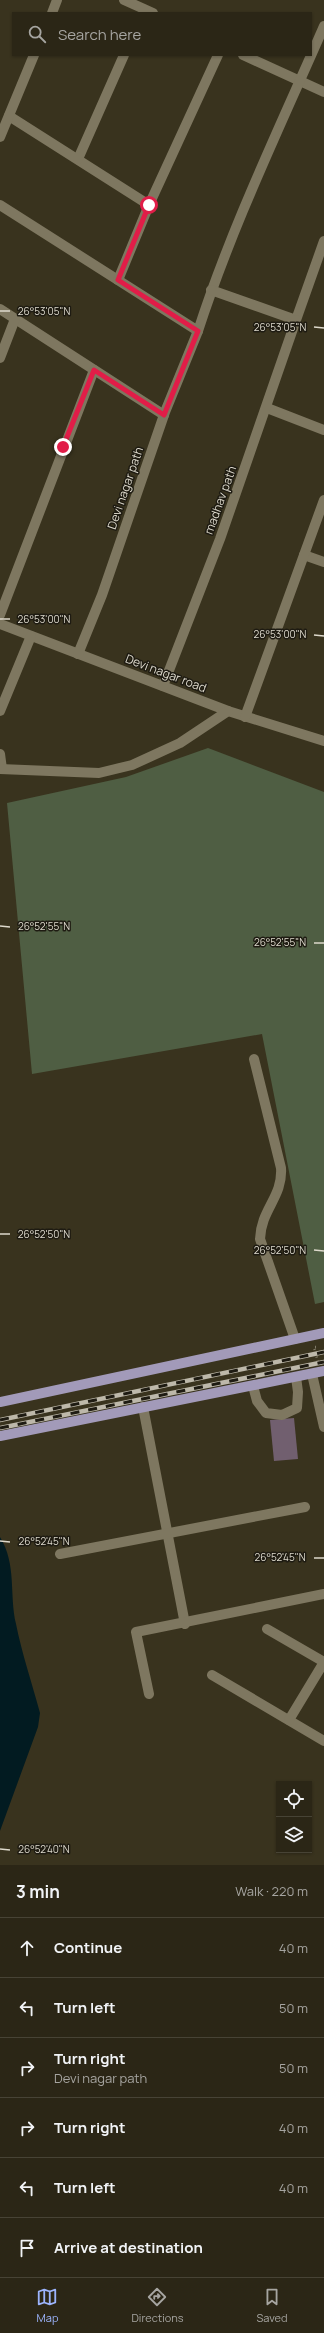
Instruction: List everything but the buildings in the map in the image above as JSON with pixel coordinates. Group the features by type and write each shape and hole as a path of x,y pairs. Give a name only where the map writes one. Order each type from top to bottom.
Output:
{"main road":[{"path":"0,1402 324,1333"},
{"path":"0,1436 296,1378 319,1371"}],"street":[{"path":"52,12 57,0"},
{"path":"124,0 148,12"},
{"name":"Devi nagar path","path":"312,54 324,26"},
{"path":"0,137 34,56"},
{"path":"78,159 124,56"},
{"path":"118,280 149,205 218,56"},
{"path":"246,56 324,92"},
{"name":"Devi nagar path","path":"78,654 104,587 164,415 198,331 211,290 311,56"},
{"path":"9,116 149,205"},
{"path":"0,205 198,331"},
{"name":"madhav path","path":"163,686 220,539 267,408 324,241"},
{"path":"211,290 296,320"},
{"path":"0,309 164,415"},
{"path":"0,358 15,319"},
{"path":"0,615 94,370"},
{"path":"267,408 324,430"},
{"path":"245,716 324,500"},
{"path":"304,555 324,562"},
{"name":"Devi nagar road","path":"0,624 228,711 324,741"},
{"path":"0,715 0,711 31,636"},
{"path":"0,754 1,769 106,772 132,765 180,742 228,711"},
{"path":"254,1058 281,1168 282,1181 261,1225 260,1239 295,1339"},
{"path":"319,1371 324,1427"},
{"path":"253,1386 257,1401 266,1413 282,1415 297,1408 296,1378"},
{"path":"142,1407 185,1624"},
{"path":"60,1554 305,1507"},
{"path":"149,1694 136,1632 185,1624 324,1594"},
{"path":"267,1629 324,1662 288,1720"},
{"path":"212,1674 324,1741"}],"path":[{"path":"319,1346 314,1347 319,1371"}],"green space":[{"path":"208,748 324,792 324,1302 315,1304 262,1034 32,1074 7,803 126,777"}],"water":[{"path":"0,1537 9,1558 14,1613 18,1635 40,1713 38,1727 0,1831"}],"railway":[{"path":"0,1420 324,1352"},
{"path":"0,1428 324,1362"}],"route":[{"path":"63,447 94,370 164,415 198,331 118,280 149,205"}]}
